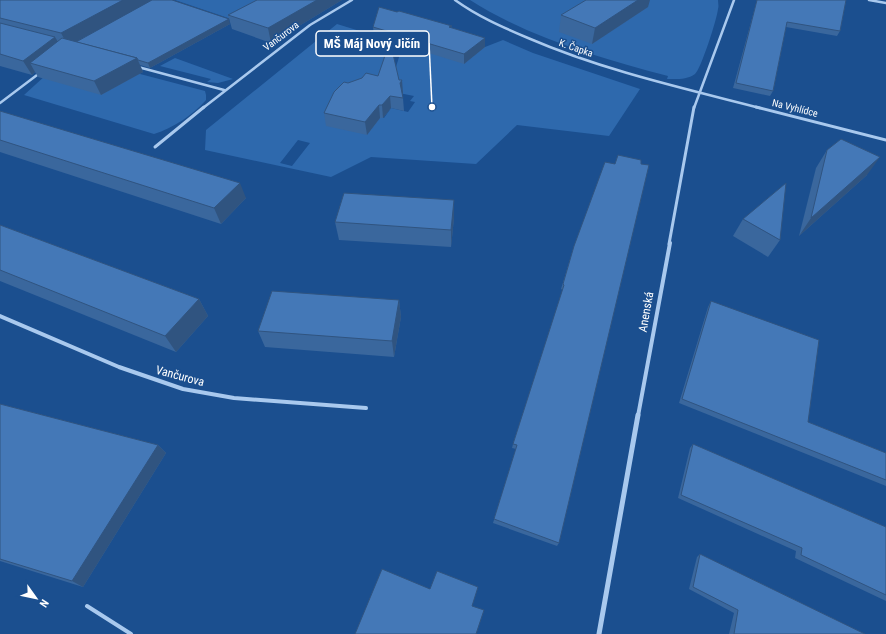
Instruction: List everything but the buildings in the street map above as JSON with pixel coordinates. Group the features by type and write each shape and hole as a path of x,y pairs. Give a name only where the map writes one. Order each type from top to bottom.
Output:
{"street":[{"name":"Vančurova","path":"155,147 224,90 310,25 352,0"},
{"name":"K. Čapka","path":"455,0 466,8 492,22 543,45 598,64 700,92"},
{"path":"729,0 730,10"},
{"name":"Anenská","path":"598,634 694,107 734,0"},
{"path":"869,0 886,3"},
{"path":"132,66 224,90"},
{"path":"0,103 44,69"},
{"name":"Na Vyhlídce","path":"700,92 886,140"},
{"name":"Vančurova","path":"0,316 119,367 182,389 234,398 366,408"}],"lane":[{"path":"88,606 131,634"}],"shaded area":[{"path":"175,0 285,0 243,23"},
{"path":"470,0 718,0 718,7 715,23 698,70 692,76 678,79 667,79 668,76 566,46 541,36"},
{"path":"337,24 402,44 392,52 380,118 384,118 391,108 408,112 415,102 410,101 414,96 399,93 390,86 400,54 409,47 485,47 503,40 533,53 640,89 609,136 517,125 476,164 371,157 331,177 205,150 206,130","holes":["298,140 310,143 292,166 280,163"]},
{"path":"79,58 205,91 206,100 195,111 182,120 154,134 24,95 57,65"},
{"path":"175,58 233,79 218,83 207,82 211,79 160,66"}],"place":[{"name":"MŠ Máj Nový Jičín","path":"432,107"}]}
